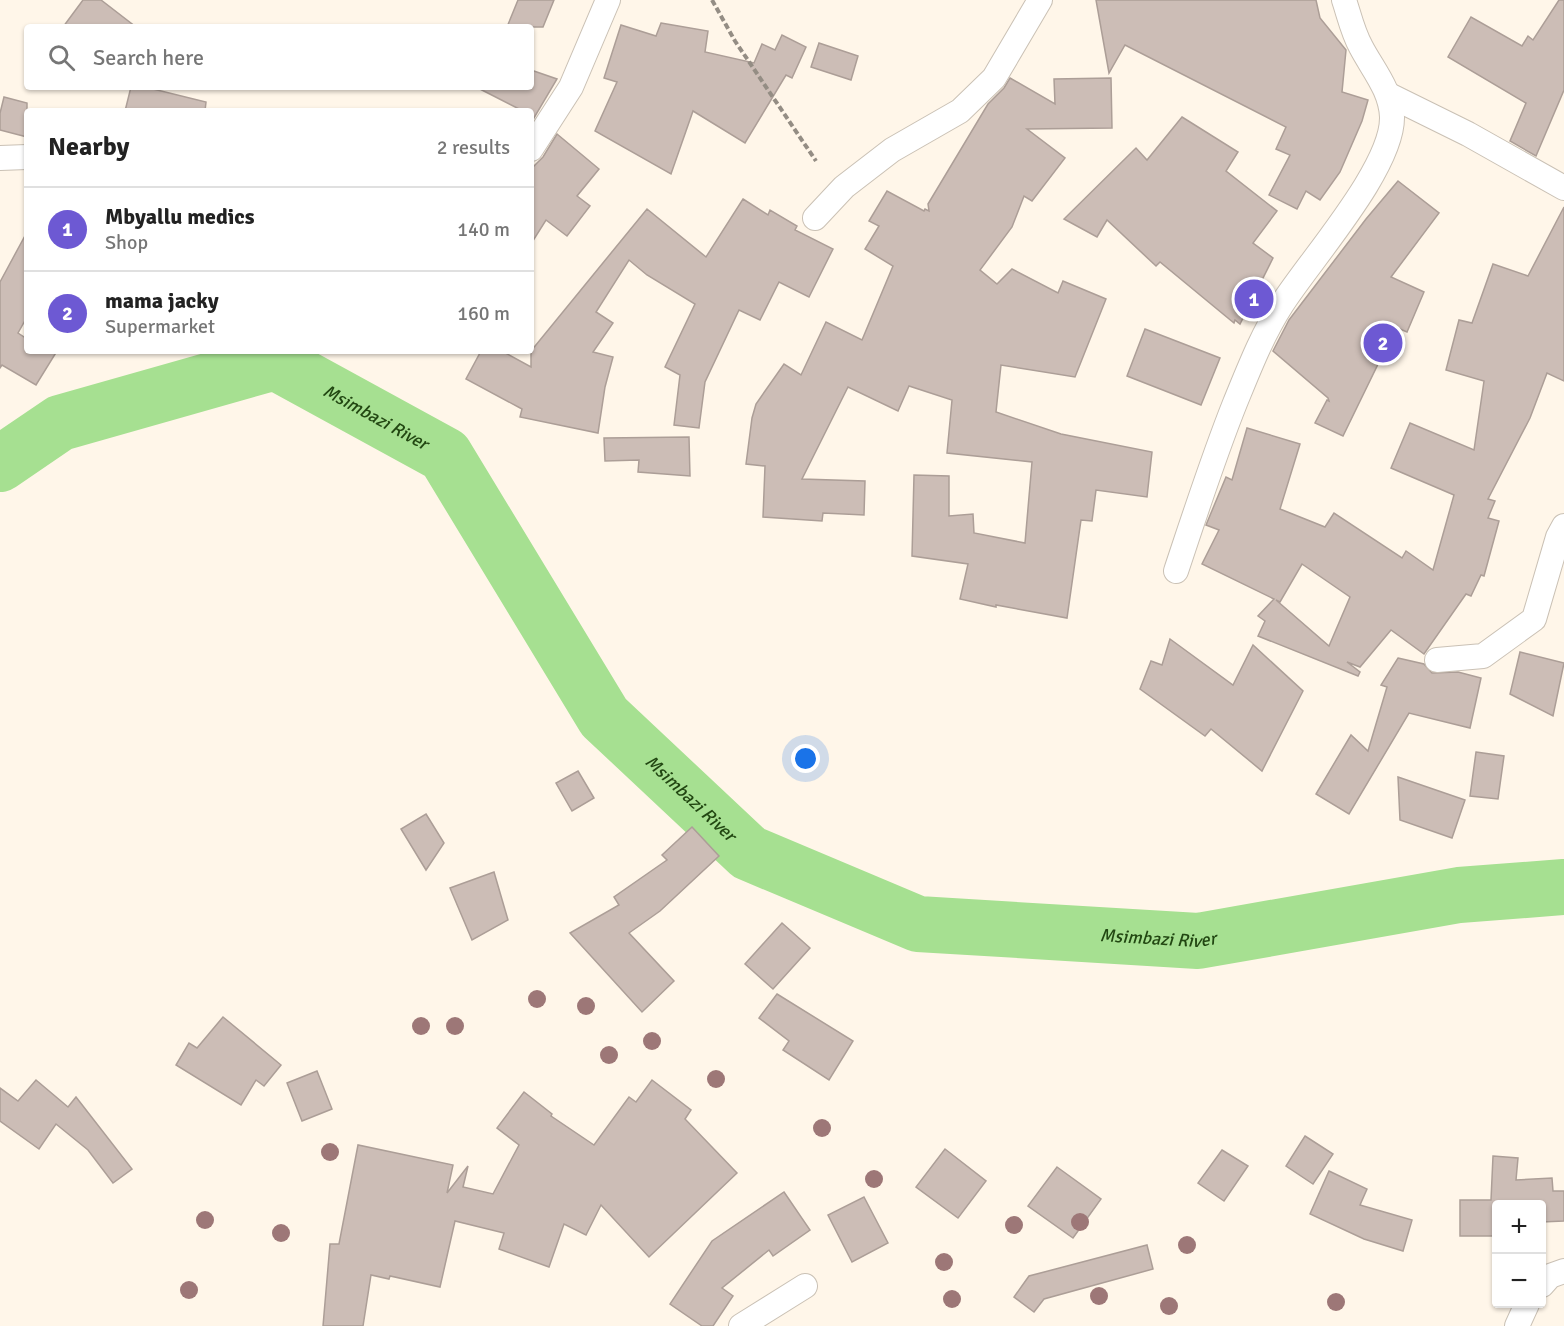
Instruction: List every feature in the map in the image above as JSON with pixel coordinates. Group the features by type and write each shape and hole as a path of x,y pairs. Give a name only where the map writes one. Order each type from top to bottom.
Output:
{"street":[{"path":"534,144 572,87 608,0"},
{"path":"815,218 843,187 892,150 960,111 994,78 1040,0"},
{"path":"1176,571 1213,461 1253,359 1270,324 1283,302 1343,220 1382,155 1392,118 1389,95 1359,45 1344,0"},
{"path":"1389,95 1468,134 1564,189"},
{"path":"0,158 24,157"},
{"path":"1437,660 1483,656 1534,619 1558,537 1564,526"},
{"path":"1546,1280 1550,1276 1564,1271"},
{"path":"741,1326 805,1286"},
{"path":"1517,1326 1525,1308"}],"path":[{"path":"711,0 735,41 816,161"}],"building":[{"path":"83,0 101,0 132,24 65,24"},
{"path":"518,0 554,0 543,27 534,27 534,24 508,24"},
{"path":"1096,0 1316,0 1320,18 1346,50 1342,92 1368,100 1362,121 1340,172 1320,200 1306,191 1297,209 1269,195 1290,155 1276,149 1286,127 1125,45 1109,73"},
{"path":"1559,0 1564,0 1564,90 1536,156 1510,141 1526,103 1448,57 1471,17 1522,46 1528,36 1533,40"},
{"path":"661,23 708,31 705,52 754,63 762,44 775,50 782,35 806,47 792,78 786,75 745,143 693,111 671,174 595,131 617,82 604,78 621,25 656,36"},
{"path":"819,43 858,56 851,80 811,67"},
{"path":"534,71 557,79 534,118 534,108 517,108 482,90 534,90"},
{"path":"1010,78 1055,104 1054,79 1111,78 1112,128 1027,129 1065,158 1032,201 1024,196 1012,227 980,270 997,284 1012,269 1058,293 1063,281 1106,299 1075,377 1001,365 996,412 1061,434 1152,452 1147,497 1096,490 1092,521 1081,520 1067,618 960,599 968,564 912,556 914,475 949,476 949,516 973,514 974,533 1025,543 1032,462 947,453 952,400 909,386 898,411 848,387 802,479 865,481 864,515 823,513 822,521 763,517 765,466 746,464 756,404 784,364 801,375 826,322 862,340 893,266 865,249 879,226 869,221 887,191 924,211 925,209 929,211 928,204 988,104 1004,88"},
{"path":"130,90 157,90 206,102 205,108 126,108"},
{"path":"4,97 27,103 27,108 24,108 24,136 0,130 0,113"},
{"path":"1182,117 1238,152 1226,171 1277,211 1253,243 1273,258 1240,324 1235,320 1234,323 1160,262 1156,266 1107,220 1097,237 1064,219 1136,148 1147,160"},
{"path":"557,134 599,169 577,196 590,206 567,236 546,220 534,239 534,166 543,157"},
{"path":"1398,181 1439,213 1391,277 1424,292 1407,332 1400,329 1388,356 1383,354 1343,436 1315,423 1327,400 1329,401 1328,398 1273,351 1289,320"},
{"path":"743,199 768,215 770,210 797,226 795,230 833,249 809,297 779,282 760,320 739,310 705,382 699,428 674,425 680,375 665,367 695,304 647,275 629,260 596,312 613,323 593,352 613,357 605,387 598,433 520,417 522,409 466,379 479,354 507,354 531,367 531,354 534,354 534,347 647,209 706,257"},
{"path":"1564,207 1564,381 1547,373 1530,418 1488,499 1495,501 1488,518 1499,521 1484,576 1481,575 1471,596 1466,594 1424,654 1391,630 1360,667 1347,662 1360,672 1358,676 1258,636 1265,621 1258,616 1274,599 1202,564 1219,530 1206,525 1226,477 1232,480 1247,428 1300,444 1280,509 1325,527 1334,513 1402,558 1406,551 1433,570 1454,495 1391,468 1410,423 1474,450 1484,381 1446,370 1459,320 1472,323 1493,264 1528,276","holes":["1302,564 1350,597 1329,646 1276,600 1280,602"]},
{"path":"24,238 24,322 18,333 24,337 24,354 55,354 36,385 2,365 0,368 0,282"},
{"path":"1145,329 1220,358 1201,405 1127,376"},
{"path":"689,437 690,476 638,472 639,460 605,461 604,438"},
{"path":"1170,639 1233,685 1253,645 1303,691 1262,771 1211,729 1205,736 1140,689 1151,661 1162,665"},
{"path":"1520,652 1564,663 1553,716 1510,694"},
{"path":"1398,658 1424,664 1432,673 1458,672 1481,678 1470,728 1409,713 1349,814 1316,794 1351,735 1368,751 1387,687 1381,685"},
{"path":"1476,752 1504,756 1498,799 1470,796"},
{"path":"578,771 594,798 572,811 556,783"},
{"path":"1398,777 1465,800 1452,838 1400,820"},
{"path":"426,814 444,843 426,870 401,829"},
{"path":"692,827 719,856 660,911 629,933 674,981 642,1012 570,933 619,905 614,897 667,860 662,855"},
{"path":"494,872 508,920 472,940 450,888"},
{"path":"782,923 810,948 773,989 745,964"},
{"path":"777,994 853,1041 829,1080 783,1050 789,1041 759,1018"},
{"path":"223,1017 281,1065 264,1086 256,1080 241,1105 176,1065 189,1043 197,1048"},
{"path":"317,1071 332,1109 302,1121 287,1083"},
{"path":"36,1080 68,1107 76,1097 132,1169 113,1183 88,1150 56,1124 39,1149 0,1121 0,1088 18,1101"},
{"path":"652,1080 691,1110 685,1119 737,1173 649,1257 601,1205 586,1235 564,1224 549,1267 499,1249 504,1233 455,1221 440,1287 390,1276 389,1279 371,1275 363,1326 323,1326 330,1244 339,1244 358,1145 453,1165 447,1193 468,1166 463,1187 493,1194 519,1145 497,1128 524,1092 552,1114 551,1116 594,1145 629,1097 636,1102"},
{"path":"1305,1136 1333,1154 1313,1184 1286,1166"},
{"path":"945,1149 986,1181 958,1218 916,1187"},
{"path":"1222,1150 1248,1166 1224,1201 1198,1183"},
{"path":"1493,1156 1518,1158 1516,1180 1552,1178 1553,1191 1564,1191 1564,1221 1546,1222 1546,1200 1492,1200 1492,1236 1460,1236 1460,1200 1491,1200"},
{"path":"1057,1167 1101,1199 1073,1238 1028,1206"},
{"path":"1329,1171 1367,1189 1360,1205 1412,1220 1403,1251 1364,1239 1310,1214"},
{"path":"784,1192 810,1230 773,1256 769,1250 722,1288 733,1296 713,1326 702,1326 670,1304 712,1241"},
{"path":"864,1197 888,1243 852,1262 828,1215"},
{"path":"1147,1245 1153,1269 1044,1299 1034,1312 1014,1297 1029,1276"}],"waterway":[{"name":"Msimbazi River","path":"0,464 60,423 275,362 445,455 604,717 749,853 918,924 1198,941 1459,895 1564,887"}],"place":[{"name":"Mbyallu medics","path":"1254,299"},
{"name":"mama jacky","path":"1383,343"}]}
